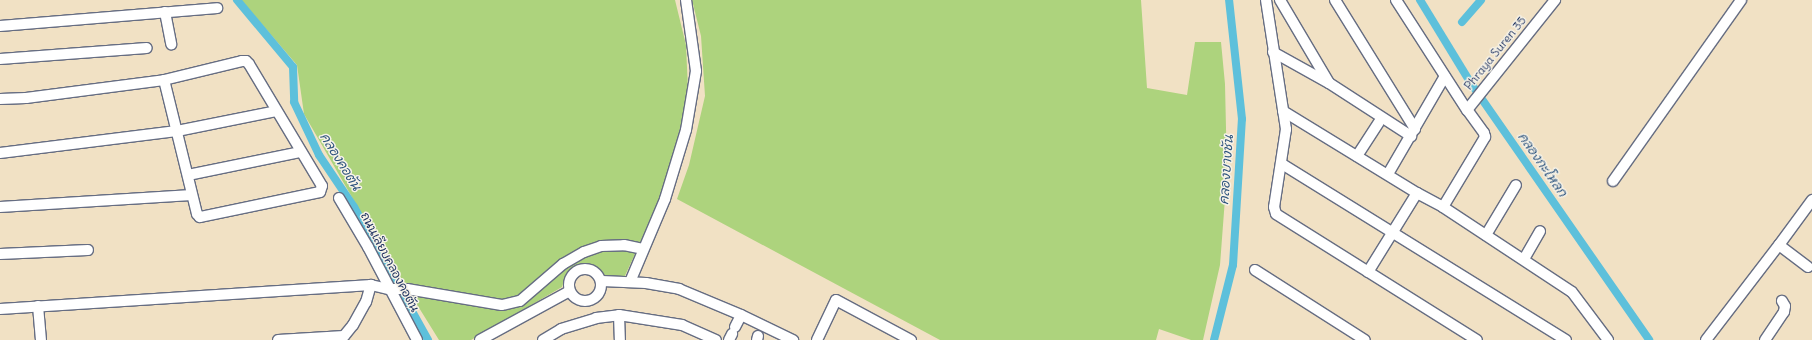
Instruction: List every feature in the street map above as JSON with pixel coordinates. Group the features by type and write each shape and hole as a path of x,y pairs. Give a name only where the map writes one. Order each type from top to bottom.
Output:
{"street":[{"path":"630,282 665,199 686,130 696,76 686,0"},
{"path":"1266,0 1286,130 1282,164 1274,207 1276,214 1477,340"},
{"path":"1280,0 1329,84"},
{"path":"1335,0 1413,132"},
{"path":"1396,0 1445,76 1469,107 1485,137 1443,207"},
{"name":"Phraya Suren 35","path":"1469,107 1555,0"},
{"path":"1613,182 1742,0"},
{"path":"0,26 217,8"},
{"path":"165,12 171,44"},
{"path":"0,59 146,48"},
{"path":"1273,52 1413,132"},
{"path":"0,99 26,98 164,80 246,61 322,186 320,192 200,217 197,214 192,195 164,80"},
{"path":"1388,174 1445,76"},
{"path":"0,153 177,131 276,111"},
{"path":"1283,111 1417,193 1443,207 1572,292 1608,340"},
{"path":"1357,156 1379,122"},
{"path":"188,176 300,152"},
{"path":"1282,164 1566,340"},
{"path":"1486,235 1516,185"},
{"path":"1368,272 1417,193"},
{"path":"0,207 192,195"},
{"name":"ถนนเลียบคลองคอตัน","path":"339,198 392,289 417,340"},
{"path":"1706,340 1810,206"},
{"path":"1524,259 1540,231"},
{"path":"0,309 371,285 392,289 407,289 502,305 520,300 563,264 584,252 601,246 624,245 643,249"},
{"path":"1779,245 1808,267"},
{"path":"0,254 88,250"},
{"path":"580,269 589,269 597,273 602,281 602,288 599,295 594,300 587,302 580,301 574,297 570,291 569,282 573,274 580,269"},
{"path":"1255,270 1365,340"},
{"path":"602,281 646,283 679,289 741,315 793,340"},
{"path":"278,340 344,336 353,325 363,308 371,285"},
{"path":"480,340 570,291"},
{"path":"817,340 836,300 911,340"},
{"path":"1765,340 1784,312 1785,306 1782,301"},
{"path":"38,306 41,340"},
{"path":"542,340 562,329 582,322 596,318 619,315 682,325 716,340"},
{"path":"619,315 620,340"},
{"path":"732,334 741,315"}],"green space":[{"path":"241,0 675,0 686,45 688,90 680,129 659,202 623,280 608,278 596,267 581,265 573,268 566,275 562,287 471,340 439,340 372,232 304,114 297,65"},
{"path":"692,0 1141,0 1147,88 1187,95 1195,42 1221,42 1225,84 1227,172 1220,265 1203,340 1191,340 1159,329 1156,340 940,340 677,199 689,165 705,96 701,36"}],"waterway":[{"name":"คลองคอตัน","path":"237,0 293,67 294,102 319,155 354,207 428,340"},
{"name":"คลองบางชัน","path":"1214,340 1233,265 1242,119 1229,0"},
{"name":"คลองกะโหลก","path":"1420,0 1470,82 1649,340"},
{"path":"1462,22 1481,0"}]}
